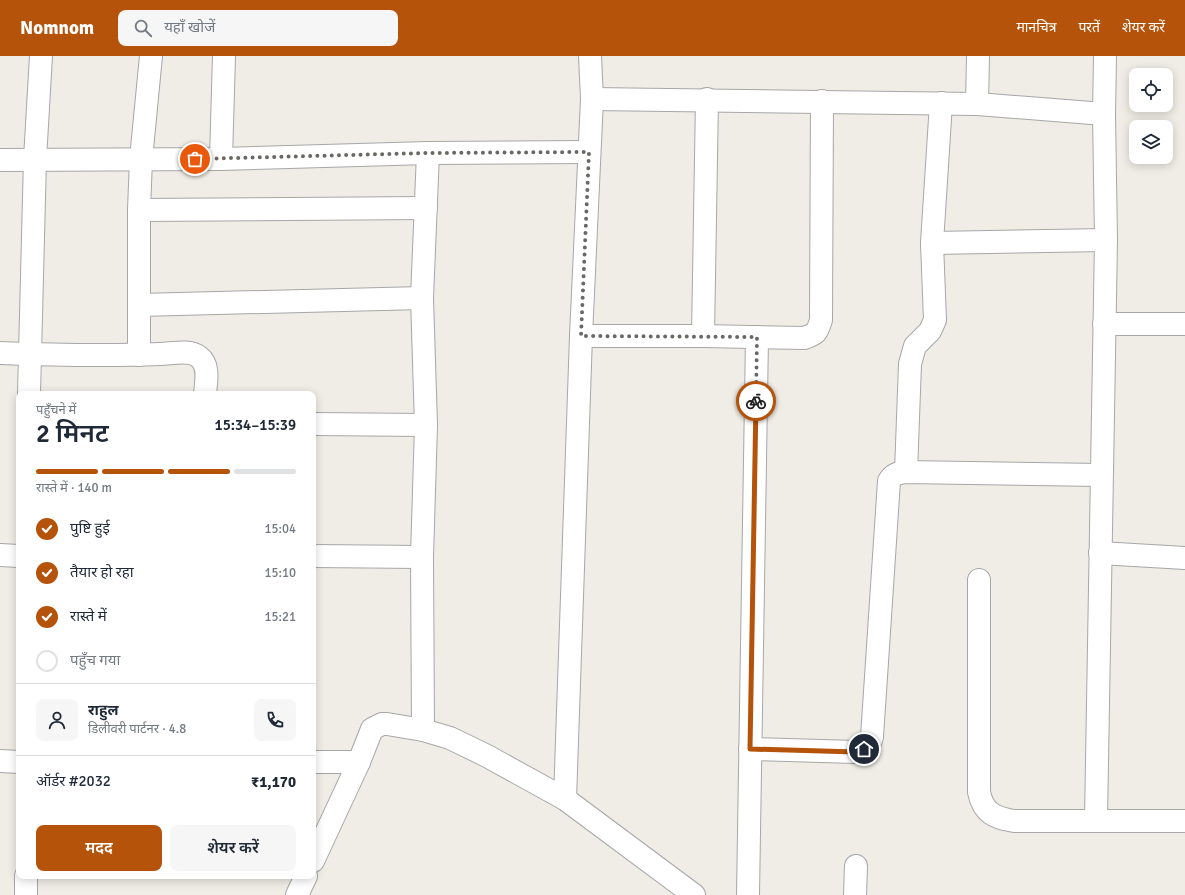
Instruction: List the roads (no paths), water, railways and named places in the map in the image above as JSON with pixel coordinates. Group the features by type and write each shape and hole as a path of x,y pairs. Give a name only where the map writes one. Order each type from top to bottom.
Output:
{"street":[{"path":"29,391 34,159 41,56"},
{"path":"139,355 139,210 141,159 151,56"},
{"path":"221,159 224,56"},
{"path":"565,799 581,336 592,99 590,56"},
{"path":"978,56 978,104"},
{"path":"1096,820 1106,240 1104,114 1105,56"},
{"path":"592,99 978,104 1104,114"},
{"path":"703,336 707,100"},
{"path":"581,336 804,338 813,336 817,332 821,320 822,101"},
{"path":"906,472 910,364 915,346 930,331 935,320 932,243 941,103"},
{"path":"0,160 221,159 428,153 589,152"},
{"path":"423,730 422,557 426,425 422,298 428,153"},
{"path":"139,210 426,208"},
{"path":"932,243 1106,240"},
{"path":"139,305 422,298"},
{"path":"1104,324 1185,324"},
{"path":"748,895 757,337"},
{"path":"0,352 29,354 139,355 187,353 198,355 204,361 206,367 205,391"},
{"path":"316,424 426,425"},
{"path":"750,749 856,752 868,747 870,744 873,729 889,481 892,476 897,473 906,472 1101,475"},
{"path":"1100,553 1185,558"},
{"path":"0,555 16,556"},
{"path":"316,556 422,557"},
{"path":"979,580 979,792 981,803 986,810 1004,820 1014,821 1185,820"},
{"path":"316,855 359,762 372,729 387,724 397,724 450,738 487,756 565,799 694,895"},
{"path":"0,760 16,762"},
{"path":"316,762 359,762"},
{"path":"855,895 856,866"},
{"path":"26,879 26,895"}]}
